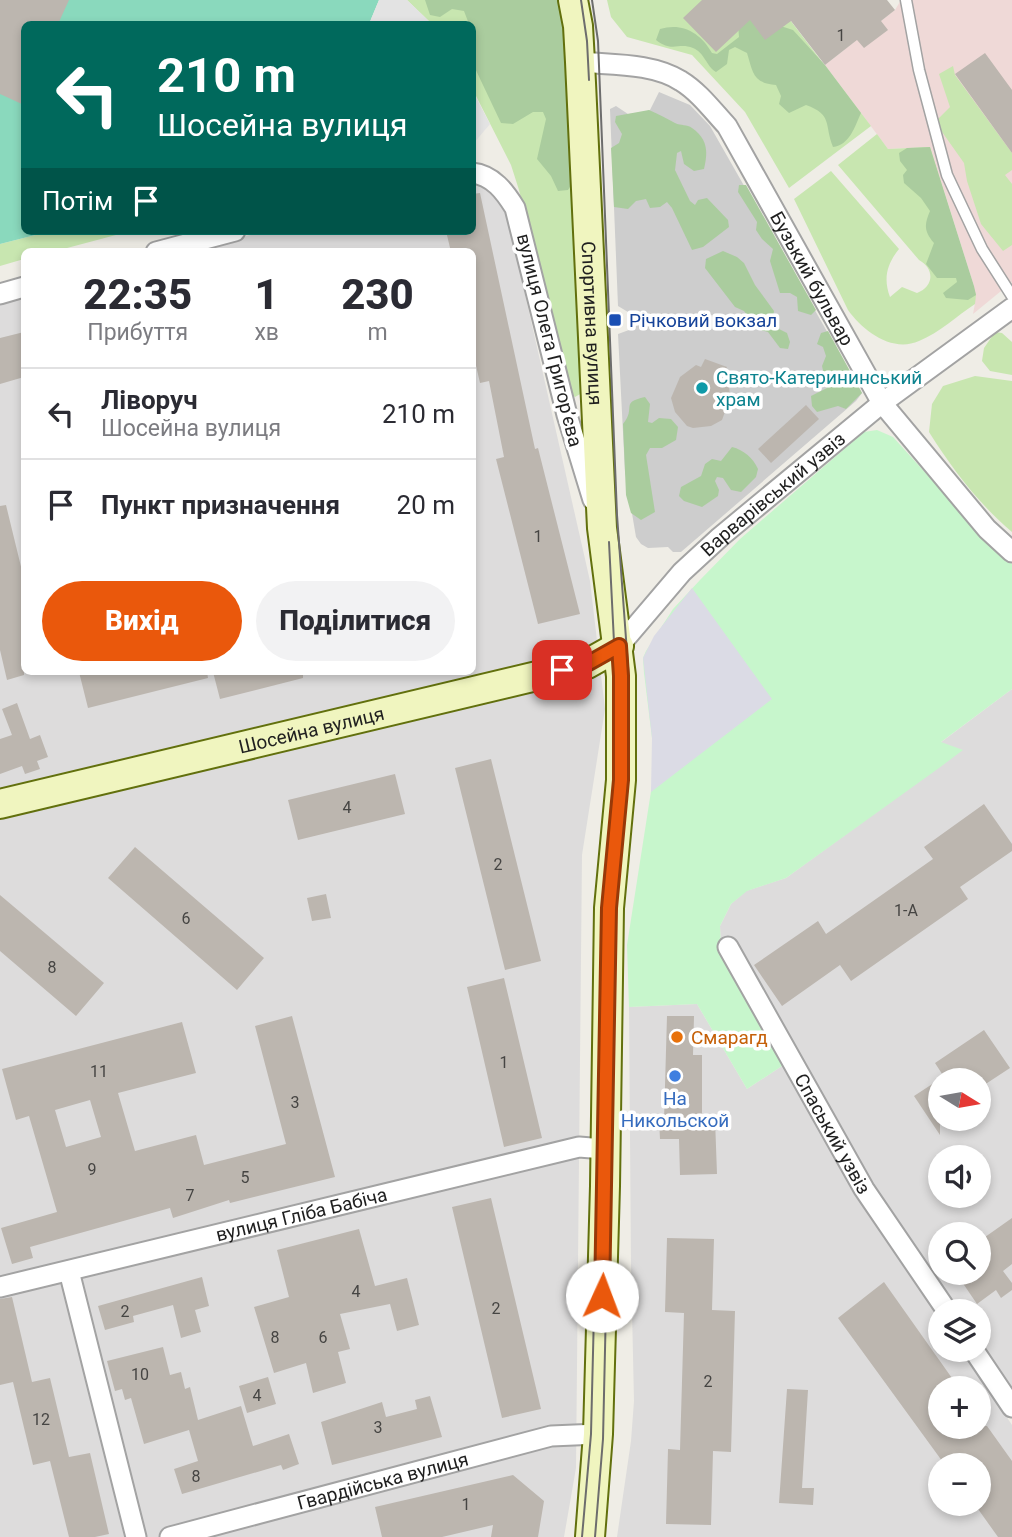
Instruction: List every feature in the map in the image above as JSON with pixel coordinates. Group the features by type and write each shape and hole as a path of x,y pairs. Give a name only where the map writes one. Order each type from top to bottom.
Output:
{"street":[{"name":"Спортивна вулиця","path":"573,0 580,62 602,528 621,676 621,780 609,908 598,1434 590,1537"},
{"name":"Бузький бульвар","path":"580,62 643,68 665,73 697,94 727,126 882,403 986,529 1012,552"},
{"name":"вулиця Олега Григорʼєва","path":"476,173 483,174 495,183 506,193 515,208 566,415 602,528"},
{"path":"171,248 220,235"},
{"path":"0,294 21,288"},
{"name":"Варварівський узвіз","path":"619,646 682,572 720,537 882,403 1012,308"},
{"name":"Шосейна вулиця","path":"0,804 587,664 619,646"},
{"name":"Спаський узвіз","path":"728,947 864,1189 939,1299"},
{"name":"вулиця Гліба Бабіча","path":"0,1287 579,1147 604,1149"},
{"path":"69,1270 136,1537"},
{"path":"982,1362 1012,1407"},
{"name":"Гвардійська вулиця","path":"170,1537 551,1436 598,1434"}],"lane":[{"path":"906,0 919,71 947,175 982,248 1012,296"}],"shaded area":[{"path":"379,0 407,0 429,21 370,21"},
{"path":"901,0 1012,0 1012,282 973,314 974,286 930,147 888,149 825,65 895,10"},
{"path":"659,92 690,105 710,126 862,393 681,552 673,552 668,547 648,548 636,537 625,472 618,334 629,330 628,312 618,306 610,109 616,106 628,114 650,110"},
{"path":"476,98 490,124 476,140"},
{"path":"476,186 489,188 505,206 590,581 605,709 582,855 576,1468 564,1537 0,1537 0,303 21,297 21,675 476,675 476,248 203,248 250,235 476,235"},
{"path":"692,588 772,699 651,792 652,738 643,658 654,636"},
{"path":"1012,689 1012,1391 991,1360 991,1299 950,1299 940,1285 991,1285 991,1222 928,1222 928,1267 871,1183 721,947 720,926 731,904 746,891 786,878 962,750 940,743"},
{"path":"697,1004 747,1089 785,1064 857,1194 928,1300 928,1362 970,1362 979,1376 928,1376 928,1439 991,1439 991,1394 1012,1425 1012,1537 617,1537 634,1401 629,1007"}],"green space":[{"path":"0,0 379,0 370,21 21,21 21,235 35,235 0,244"},
{"path":"407,0 565,0 582,393 575,397 569,393 511,165 476,96 476,21 429,21"},
{"path":"425,0 565,0 575,179 568,190 558,191 551,176 537,159 546,119 543,112 533,112 513,124 501,123 476,70 476,21 468,21 464,11 452,9 440,17 430,15"},
{"path":"607,0 731,0 765,40 790,20 871,126 789,188 745,112 692,55 627,37 611,17"},
{"path":"737,12 793,30 825,65 861,113 844,143 833,147 826,121 815,109 806,105 789,113 779,104 781,96 776,85 763,82 755,76 747,53 735,47 729,50 727,64 716,72 693,48 671,47 656,40 660,29 683,28 697,35 712,53 717,54 739,37"},
{"path":"953,66 955,75 1012,153 1012,170 1005,175 1012,184 1012,245 1003,251 981,224 964,163 935,122 950,107 939,74"},
{"path":"649,110 690,127 704,141 704,169 694,171 684,164 681,151 677,153 675,170 690,201 695,205 698,200 707,198 728,220 729,227 703,247 692,250 667,202 660,207 650,208 646,199 636,201 628,209 614,207 611,148 619,143 622,134 615,122 616,116"},
{"path":"877,134 888,149 930,147 976,295 975,304 948,324 926,338 909,344 879,338 854,318 794,199 831,171 899,249 887,272 890,297 902,287 917,293 923,290 929,282 928,268 838,165"},
{"path":"930,147 974,286 976,295 968,300 946,298 943,293 957,282 956,278 937,278 926,264 934,243 926,228 930,211 921,198 904,183 903,175 907,170 900,161 899,153 907,148"},
{"path":"739,185 746,185 816,310 811,315 798,311 797,297 790,293 780,293 770,261 773,249 756,230 757,222 738,192"},
{"path":"35,235 116,235 67,248 21,248 21,260 0,266 0,244"},
{"path":"723,251 744,263 755,285 774,311 773,317 779,324 779,329 787,333 790,342 788,349 780,348 768,332 757,329 744,311 735,307 705,268 706,259"},
{"path":"828,331 862,393 846,409 838,406 817,412 812,406 811,396 827,388 822,366 826,356 823,347 817,344 821,333"},
{"path":"995,332 1002,333 1012,342 1012,375 990,371 982,361 984,348"},
{"path":"975,376 1012,381 1012,532 967,485 929,432 932,404 943,386"},
{"path":"645,397 650,404 648,422 652,423 659,418 671,419 678,427 676,440 662,448 650,448 646,455 655,512 641,520 631,513 626,495 623,424 630,404"},
{"path":"877,430 893,437 980,533 1012,564 1012,689 941,742 963,750 786,878 747,891 731,904 720,926 721,947 785,1064 747,1089 697,1004 629,1007 627,945 652,785 652,738 643,658 673,609 740,539 864,432"},
{"path":"732,447 744,452 754,461 758,469 756,477 741,492 731,490 723,478 717,477 715,481 719,490 718,496 702,507 684,501 679,496 681,487 701,476 705,464 712,459 721,461"}],"building":[{"path":"0,0 69,0 59,21 21,21 21,104 0,94"},
{"path":"702,0 887,0 895,10 881,21 888,30 864,48 857,40 825,65 791,21 765,40 750,20 716,52 683,18"},
{"path":"985,53 1012,90 1012,153 955,74"},
{"path":"480,193 535,449 538,448 580,614 538,624 496,459 504,457 489,381 480,383 476,366 476,248 450,248 447,235 476,235 476,194"},
{"path":"21,333 21,378 0,384 0,338"},
{"name":"Свято-Катерининський храм","path":"705,359 727,367 724,375 729,385 730,398 722,420 711,426 693,428 687,426 675,412 671,398 680,377 696,365 701,367"},
{"path":"806,405 819,419 771,463 758,449"},
{"path":"6,505 21,567 21,675 24,675 7,680 0,650 0,506"},
{"path":"80,675 208,675 208,678 88,708"},
{"path":"214,675 303,675 303,678 220,699"},
{"path":"17,703 30,739 40,735 48,757 37,761 40,769 25,774 22,766 0,774 0,739 12,735 2,709"},
{"path":"491,759 541,961 505,970 455,768"},
{"path":"395,774 405,814 298,840 288,800"},
{"path":"984,804 1012,844 1012,851 960,887 968,899 851,981 840,965 782,1006 754,965 818,921 826,934 933,859 924,847"},
{"path":"135,847 264,958 237,990 108,878"},
{"path":"326,894 331,918 312,921 307,898"},
{"path":"0,895 104,983 76,1016 0,951"},
{"path":"504,978 542,1138 504,1147 467,987"},
{"path":"292,1016 335,1177 230,1203 229,1200 173,1218 170,1208 30,1247 33,1258 12,1264 1,1228 57,1212 29,1116 16,1120 2,1069 182,1022 196,1073 118,1093 135,1151 196,1135 204,1165 286,1144 255,1026","holes":["90,1100 101,1137 66,1147 55,1110"]},
{"path":"667,1016 694,1016 693,1055 702,1055 702,1119 715,1119 717,1174 680,1175 679,1139 660,1139 659,1120 664,1120"},
{"path":"984,1030 1010,1068 991,1080 991,1068 938,1068 935,1063"},
{"path":"928,1087 928,1117 914,1096"},
{"path":"491,1198 541,1409 502,1418 452,1207"},
{"path":"1012,1218 1012,1264 1003,1271 1012,1283 1012,1290 1001,1298 996,1290 984,1299 974,1299 964,1285 991,1285 991,1233"},
{"path":"359,1229 375,1286 407,1278 419,1325 397,1331 390,1304 340,1314 350,1349 338,1352 346,1383 313,1393 306,1363 274,1373 254,1307 289,1297 277,1250"},
{"path":"667,1238 714,1239 712,1310 735,1311 731,1452 713,1451 711,1525 666,1524 668,1449 680,1450 684,1313 665,1312"},
{"path":"202,1277 209,1306 195,1310 201,1332 181,1338 173,1305 133,1316 134,1322 105,1330 98,1306"},
{"path":"884,1282 928,1344 928,1362 941,1362 951,1376 928,1376 928,1439 991,1439 991,1432 1012,1461 1012,1537 998,1537 983,1516 991,1516 991,1453 936,1453 838,1318"},
{"path":"12,1297 32,1382 50,1378 69,1457 90,1453 109,1534 69,1537 50,1461 33,1465 13,1382 0,1385 0,1299"},
{"path":"163,1347 170,1375 181,1372 185,1389 190,1387 198,1420 241,1406 253,1446 289,1434 299,1464 283,1470 281,1465 182,1494 174,1469 198,1461 189,1430 144,1444 131,1398 125,1400 122,1389 115,1391 107,1361"},
{"path":"268,1377 276,1404 247,1413 239,1386"},
{"path":"787,1389 808,1390 802,1488 814,1488 813,1505 779,1503"},
{"path":"430,1396 442,1437 332,1465 321,1422 382,1402 386,1417 417,1409 415,1400"},
{"path":"513,1475 544,1501 538,1537 491,1537 493,1525 442,1537 382,1537 375,1507"}],"tram line":[{"path":"581,0 589,80"},
{"path":"592,0 598,41 617,515 629,680 627,784 615,907 603,1439 595,1537"},
{"path":"582,1537 591,1434 604,908 615,782 616,682 609,542"}],"place":[{"name":"Річковий вокзал","path":"615,320"},
{"name":"Свято-Катерининський храм","path":"702,388"},
{"name":"Смарагд","path":"677,1037"},
{"name":"На Никольской","path":"675,1076"}],"route":[{"path":"562,670 587,664 619,646 621,780 609,908 602,1296"}]}
